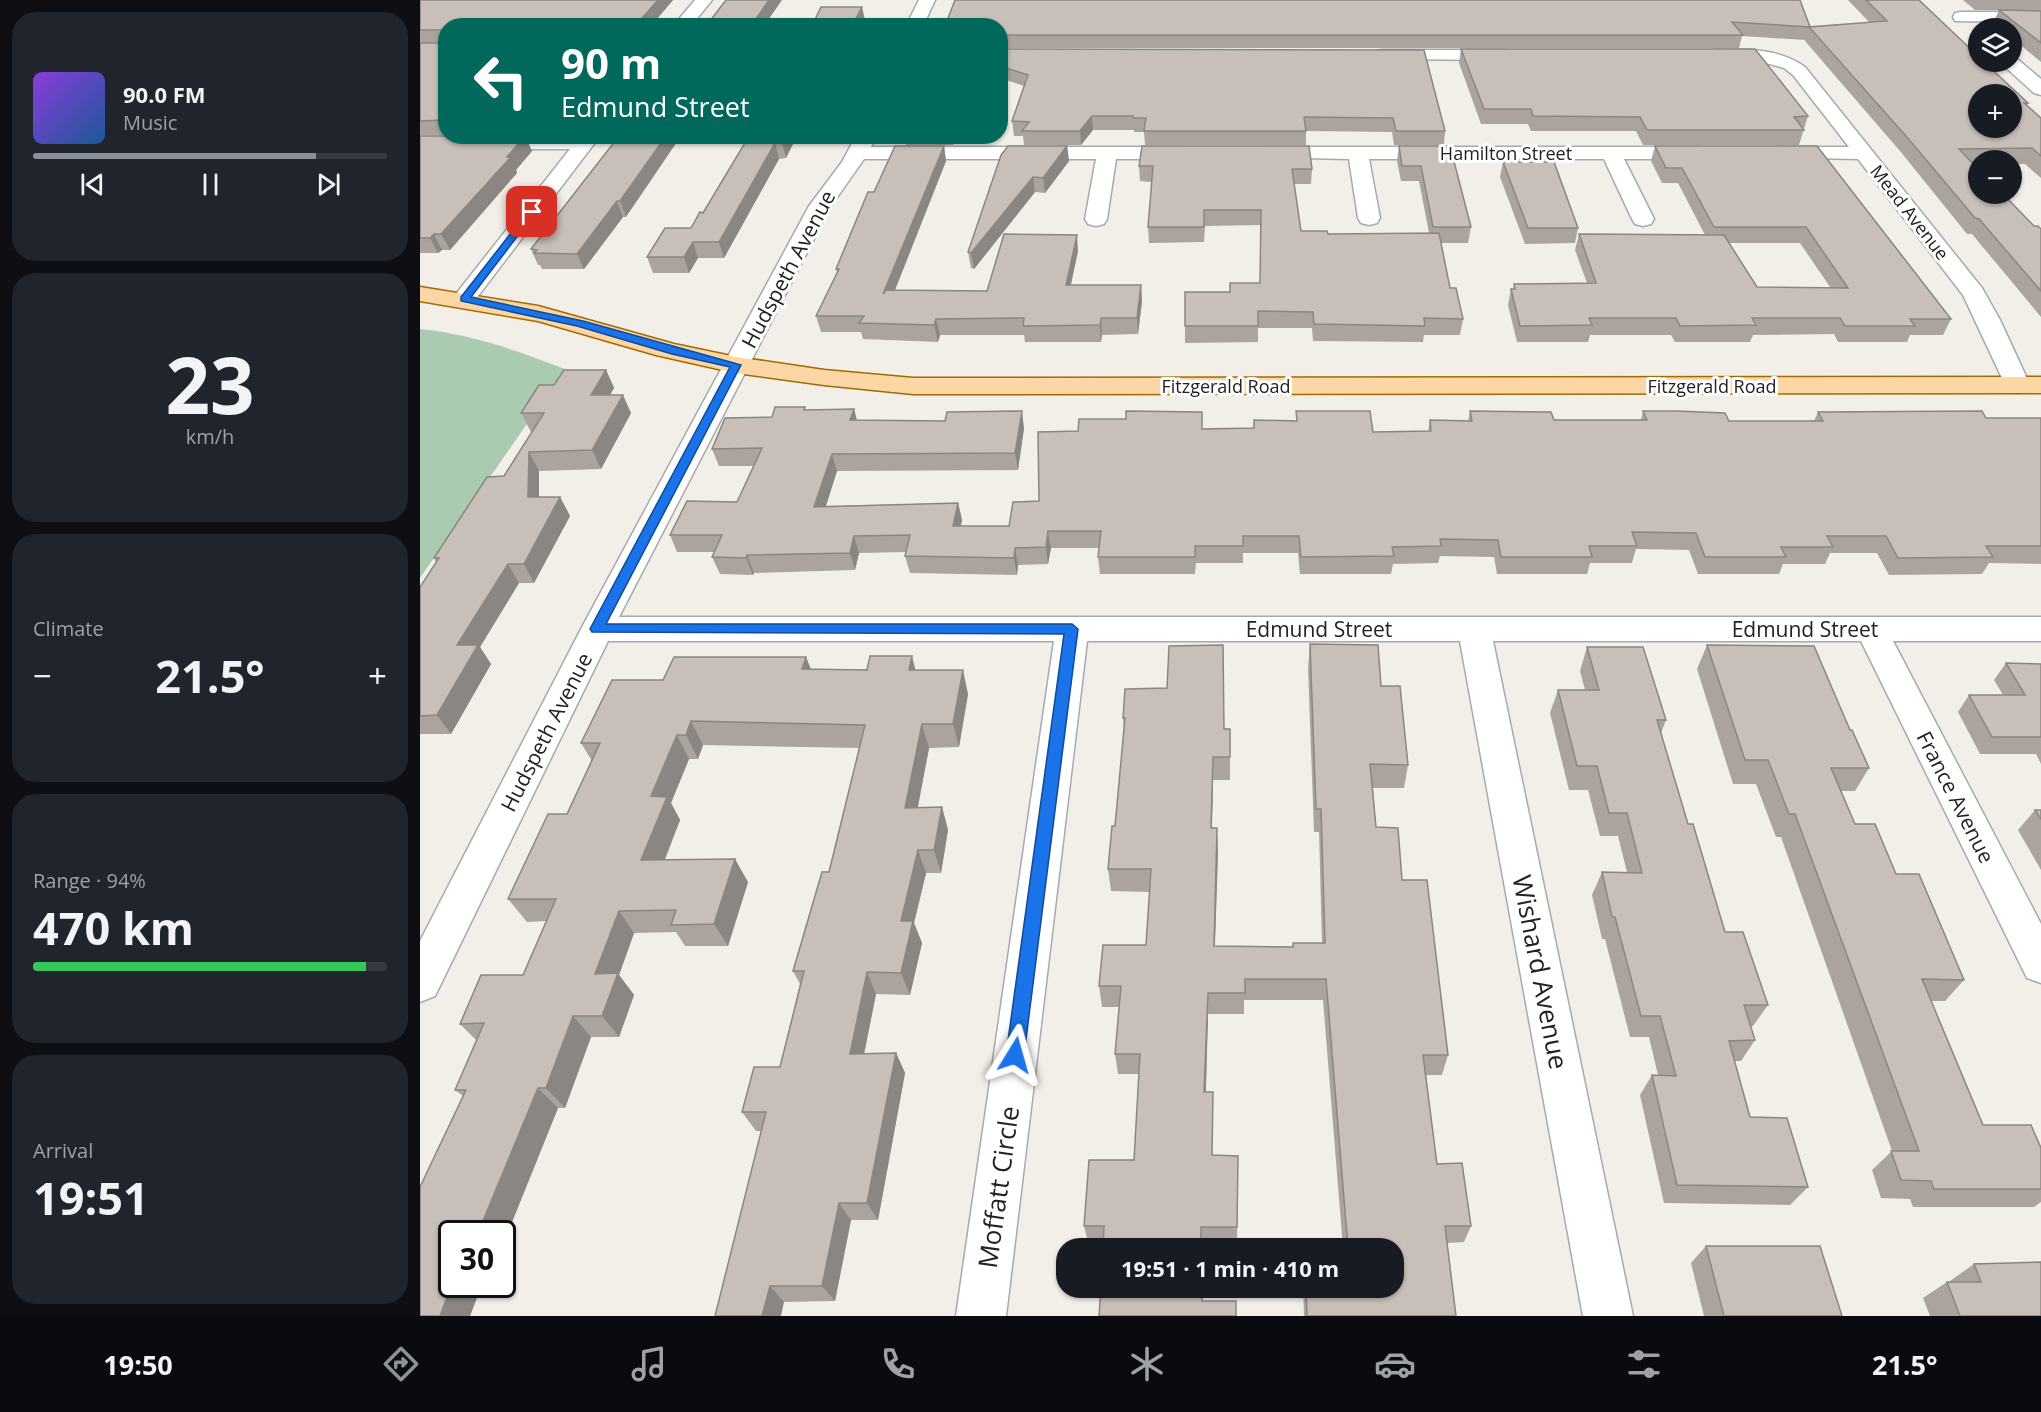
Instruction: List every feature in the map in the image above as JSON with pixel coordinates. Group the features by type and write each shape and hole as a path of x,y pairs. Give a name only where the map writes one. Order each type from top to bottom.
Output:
{"main road":[{"name":"Fitzgerald Road","path":"420,294 464,299 579,323 676,352 736,365 821,379 913,386 2029,385"}],"street":[{"path":"688,18 704,0"},
{"path":"918,18 927,0"},
{"path":"1948,6 1968,24"},
{"path":"1961,17 2041,17"},
{"path":"1370,55 1525,55"},
{"name":"Mead Avenue","path":"1692,55 1751,55 1778,59 1791,64 1799,71 1974,293 1988,320 2029,385"},
{"path":"2021,72 2041,89"},
{"path":"420,143 438,143"},
{"path":"464,299 586,144"},
{"path":"862,145 1107,153 1202,153"},
{"name":"Hudspeth Avenue","path":"420,983 597,629 736,365 820,206 862,145"},
{"path":"1096,219 1107,153"},
{"name":"Hamilton Street","path":"1250,153 1714,153"},
{"path":"1358,153 1368,218"},
{"path":"1611,153 1643,219"},
{"path":"1761,153 1865,153"},
{"name":"Edmund Street","path":"597,629 2041,629"},
{"name":"Moffatt Circle","path":"981,1316 1072,629"},
{"name":"Wishard Avenue","path":"1474,629 1608,1316"},
{"name":"France Avenue","path":"1871,629 2041,965"}],"green space":[{"path":"420,329 439,331 494,344 565,369 420,578"}],"building":[{"path":"420,0 658,0 642,18 438,18 438,30 420,30"},
{"path":"726,0 769,0 757,18 712,18"},
{"path":"955,0 1800,0 1810,27 1732,22 1743,35 1008,35 1008,18 948,18"},
{"path":"1866,0 1919,0 1968,47 1968,72 1995,72 2008,84 1968,84 1968,138 2022,138 2022,97 2028,103 2024,103 2041,118 2041,156 2032,148 1959,149 1968,158 1968,204 2013,204 2034,226 2041,229 2041,291 1979,219 1975,218 1809,27 1887,21"},
{"path":"821,7 862,7 856,18 816,18"},
{"path":"1999,10 2041,11 2041,43 2022,28 2022,18 2009,18"},
{"path":"420,43 438,43 438,120 420,121"},
{"path":"1008,49 1424,50 1445,131 1396,131 1393,118 1304,117 1306,131 1144,131 1146,118 1092,116 1080,131 1022,131 1029,122 1012,121 1028,75 1008,69"},
{"path":"1461,49 1755,49 1808,116 1794,117 1804,130 1647,130 1640,117 1533,116 1531,109 1484,109"},
{"path":"420,136 438,136 438,144 518,144 507,157 510,158 441,234 434,234 430,238 420,238"},
{"path":"613,144 660,144 620,201 617,201 577,254 534,253 537,250 531,249"},
{"path":"744,144 774,144 719,242 693,242 684,257 647,257 665,228 691,228 700,212 703,213"},
{"path":"895,146 944,146 883,294 886,290 987,291 1004,234 1077,235 1066,285 1141,285 1137,318 1101,318 1100,325 1023,326 1024,318 936,319 934,325 859,323 864,316 816,316 839,269 836,269 868,192 874,192"},
{"path":"1008,146 1067,146 1043,178 1033,177 971,253 968,252 1001,155"},
{"path":"1142,146 1309,146 1312,169 1292,169 1301,231 1327,231 1328,234 1439,233 1450,288 1456,288 1463,319 1424,318 1425,326 1314,324 1313,312 1258,311 1258,326 1185,326 1185,292 1230,292 1230,283 1260,283 1261,210 1204,210 1204,227 1148,227 1153,166 1139,166"},
{"path":"1399,146 1450,146 1471,227 1433,227 1421,166 1402,166"},
{"path":"1655,146 1817,146 1951,319 1910,319 1915,326 1845,326 1840,318 1752,318 1756,325 1680,326 1676,318 1589,318 1592,325 1520,326 1511,289 1515,289 1514,284 1596,283 1579,234 1724,235 1757,287 1848,288 1806,227 1714,227 1682,168 1666,168"},
{"path":"1503,162 1554,162 1578,228 1528,228"},
{"path":"564,370 606,370 591,395 623,395 592,450 529,452 528,497 560,497 524,564 508,564 457,645 478,645 437,715 420,716 420,587 439,558 434,558 487,477 504,476 544,413 521,413 539,385 554,385"},
{"path":"775,407 805,407 804,410 854,409 850,420 945,421 947,412 1022,411 1015,453 832,454 814,507 958,503 953,526 1009,526 1013,502 1039,501 1038,432 1078,431 1079,419 1126,419 1126,411 1202,412 1202,429 1254,428 1254,420 1297,421 1296,411 1370,411 1373,432 1431,431 1430,420 1472,421 1470,411 1551,412 1554,420 1647,420 1643,411 1677,411 1725,413 1729,421 1823,421 1818,412 1982,411 1986,418 2041,418 2041,546 1986,546 1993,557 1898,558 1886,536 1827,536 1833,547 1781,547 1786,557 1705,557 1696,533 1632,532 1637,546 1589,546 1592,557 1501,557 1498,540 1440,539 1441,546 1392,547 1394,556 1301,557 1299,536 1243,536 1243,546 1195,546 1195,557 1098,557 1101,531 1048,531 1046,547 1015,548 1014,558 905,556 910,535 854,536 850,553 747,555 746,558 712,557 722,535 670,535 687,501 737,502 762,448 712,449 725,418 772,417"},
{"path":"1310,644 1378,645 1381,686 1400,686 1408,765 1370,764 1376,827 1398,828 1402,880 1427,880 1448,1055 1423,1055 1437,1164 1462,1163 1471,1226 1445,1226 1456,1316 1307,1316 1306,1298 1404,1298 1404,1238 1347,1238 1326,979 1245,979 1245,993 1208,993 1204,1092 1213,1092 1212,1155 1238,1156 1237,1227 1201,1227 1201,1238 1103,1238 1104,1226 1084,1226 1089,1160 1134,1160 1140,1054 1115,1054 1121,986 1099,986 1103,945 1146,945 1151,869 1108,869 1112,826 1115,826 1125,718 1123,718 1125,689 1167,688 1169,646 1223,645 1224,729 1230,729 1230,757 1213,757 1211,828 1217,828 1214,946 1293,947 1293,943 1325,943 1321,809 1316,809"},
{"path":"1707,645 1814,646 1869,768 1831,768 1855,824 1875,824 1896,874 1919,874 1964,980 1922,979 1983,1125 2031,1125 2041,1148 2041,1189 1934,1189 1931,1181 1901,1180 1891,1151 1919,1151 1795,814 1789,814 1768,760 1745,760"},
{"path":"1587,647 1643,647 1666,720 1657,720 1688,824 1693,824 1725,932 1743,932 1768,1005 1744,1005 1755,1040 1729,1041 1750,1117 1787,1118 1808,1187 1677,1185 1652,1075 1676,1076 1660,1016 1641,1016 1615,917 1612,917 1602,872 1642,873 1627,813 1609,813 1597,766 1577,766 1558,690 1599,690"},
{"path":"870,656 912,656 909,670 963,670 953,724 922,724 905,808 942,807 934,850 918,850 901,921 913,921 901,973 867,972 850,1054 896,1053 867,1203 839,1203 822,1286 770,1286 762,1316 715,1316 766,1112 742,1112 754,1067 780,1067 804,971 793,971 822,872 829,872 865,725 691,721 686,735 677,735 651,796 667,797 641,860 735,859 714,924 671,925 676,910 619,911 595,974 618,973 602,1016 573,1016 546,1088 538,1088 483,1220 438,1220 438,1298 447,1298 440,1316 420,1316 420,1187 466,1090 455,1090 484,1023 460,1024 481,975 523,975 556,899 508,899 548,814 567,814 600,743 581,743 612,680 663,680 674,657 806,657 802,669 867,670"},
{"path":"2006,663 2041,664 2041,737 1992,737 1969,695 2025,695"},
{"path":"2035,810 2041,810 2041,819"},
{"path":"1706,1246 1820,1246 1842,1316 1724,1316"},
{"path":"2041,1262 2041,1316 1960,1316 1947,1282 1981,1282 1974,1264"},
{"path":"1100,1298 1202,1298 1202,1301 1236,1301 1236,1316 1099,1316"}],"route":[{"path":"532,212 464,299 579,323 676,352 736,365 597,629 1072,629 1015,1055"}]}
